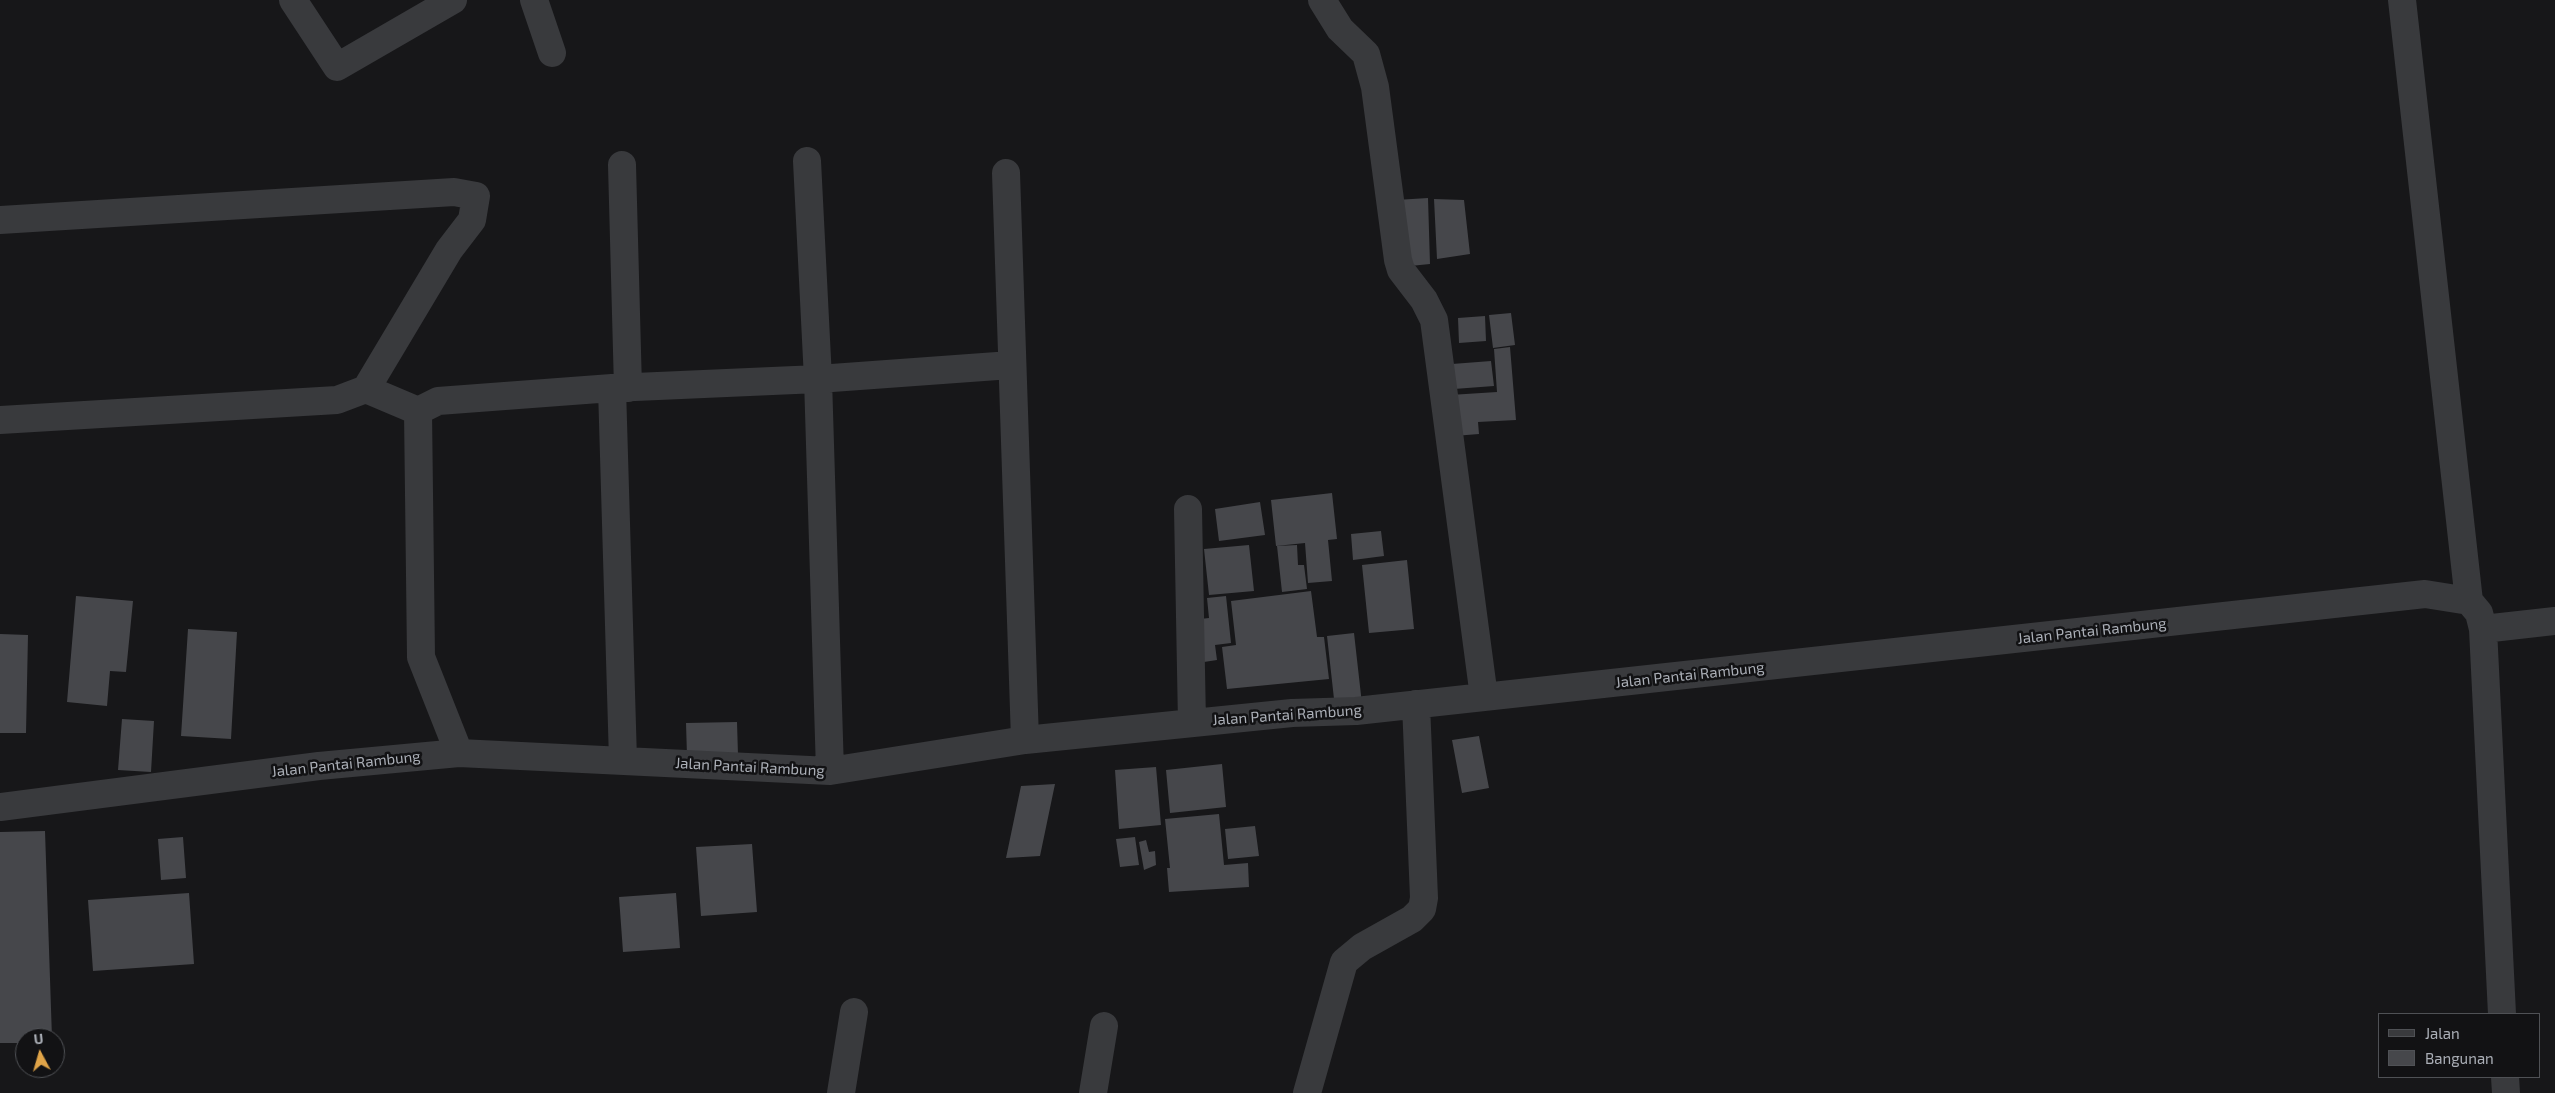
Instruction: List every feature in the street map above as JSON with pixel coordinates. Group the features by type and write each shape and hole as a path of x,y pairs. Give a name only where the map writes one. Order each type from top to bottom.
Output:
{"street":[{"path":"293,0 337,67 454,0"},
{"path":"534,0 552,53"},
{"path":"1322,0 1340,29 1366,54 1375,87 1398,260 1401,270 1424,300 1434,320 1484,697"},
{"path":"2402,0 2469,601 2480,613 2482,629 2502,1013"},
{"path":"807,161 818,380 830,771"},
{"path":"622,165 620,388 623,760"},
{"path":"1006,173 1025,740"},
{"path":"0,220 454,192 476,196 472,220 449,250 366,389 337,400 0,420"},
{"path":"366,389 418,411 438,401 620,388 818,380 1011,365"},
{"path":"418,411 421,657 459,753"},
{"path":"1188,508 1192,722"},
{"name":"Jalan Pantai Rambung","path":"0,807 320,766 459,753 830,771 1025,740 1192,722 1484,697 2424,594 2469,601"},
{"path":"2482,629 2555,621"},
{"path":"1307,1093 1344,962 1362,947 1412,920 1422,910 1424,898 1416,704"},
{"path":"841,1093 854,1012"},
{"path":"1093,1093 1104,1026"},
{"path":"2506,1078 2506,1093"}],"building":[{"path":"1428,198 1430,264 1400,267 1396,200"},
{"path":"1434,199 1464,200 1470,254 1437,259"},
{"path":"1511,313 1515,345 1493,348 1489,315"},
{"path":"1485,316 1486,341 1459,343 1458,318"},
{"path":"1510,347 1516,420 1478,422 1479,434 1454,436 1450,395 1497,392 1494,349"},
{"path":"1491,361 1494,386 1454,389 1452,364"},
{"path":"1332,493 1337,539 1328,540 1332,581 1308,583 1305,543 1276,546 1271,500"},
{"path":"1260,502 1265,535 1219,541 1215,509"},
{"path":"1381,531 1384,556 1353,560 1351,534"},
{"path":"1249,545 1254,591 1209,595 1204,549"},
{"path":"1297,545 1298,565 1304,565 1307,589 1282,592 1277,546"},
{"path":"1407,560 1414,629 1369,633 1362,565"},
{"path":"1311,591 1317,637 1324,637 1329,679 1227,689 1222,647 1236,645 1231,601"},
{"path":"76,596 133,601 126,672 110,671 107,706 67,702"},
{"path":"1226,596 1231,643 1215,645 1217,660 1204,662 1200,619 1209,618 1207,598"},
{"path":"188,629 237,632 231,739 181,736"},
{"path":"1354,633 1362,704 1335,708 1327,636"},
{"path":"0,634 28,635 26,733 0,733"},
{"path":"122,719 154,721 151,772 118,770"},
{"path":"737,722 738,755 687,756 686,723"},
{"path":"1479,736 1489,788 1462,793 1452,740"},
{"path":"1222,764 1226,807 1170,813 1166,770"},
{"path":"1156,767 1161,825 1119,829 1115,770"},
{"path":"1055,784 1040,856 1006,858 1021,786"},
{"path":"1219,814 1224,865 1248,863 1249,887 1169,892 1167,868 1170,868 1165,819"},
{"path":"1255,826 1259,856 1228,859 1225,829"},
{"path":"45,831 52,1028 15,1028 15,1043 0,1043 0,832"},
{"path":"183,837 186,878 161,880 158,839"},
{"path":"1135,837 1139,865 1120,867 1116,839"},
{"path":"1146,840 1149,852 1155,851 1156,865 1144,870 1139,842"},
{"path":"752,844 757,912 701,916 696,847"},
{"path":"189,893 194,964 93,971 88,900"},
{"path":"676,893 680,948 623,952 619,897"}]}
